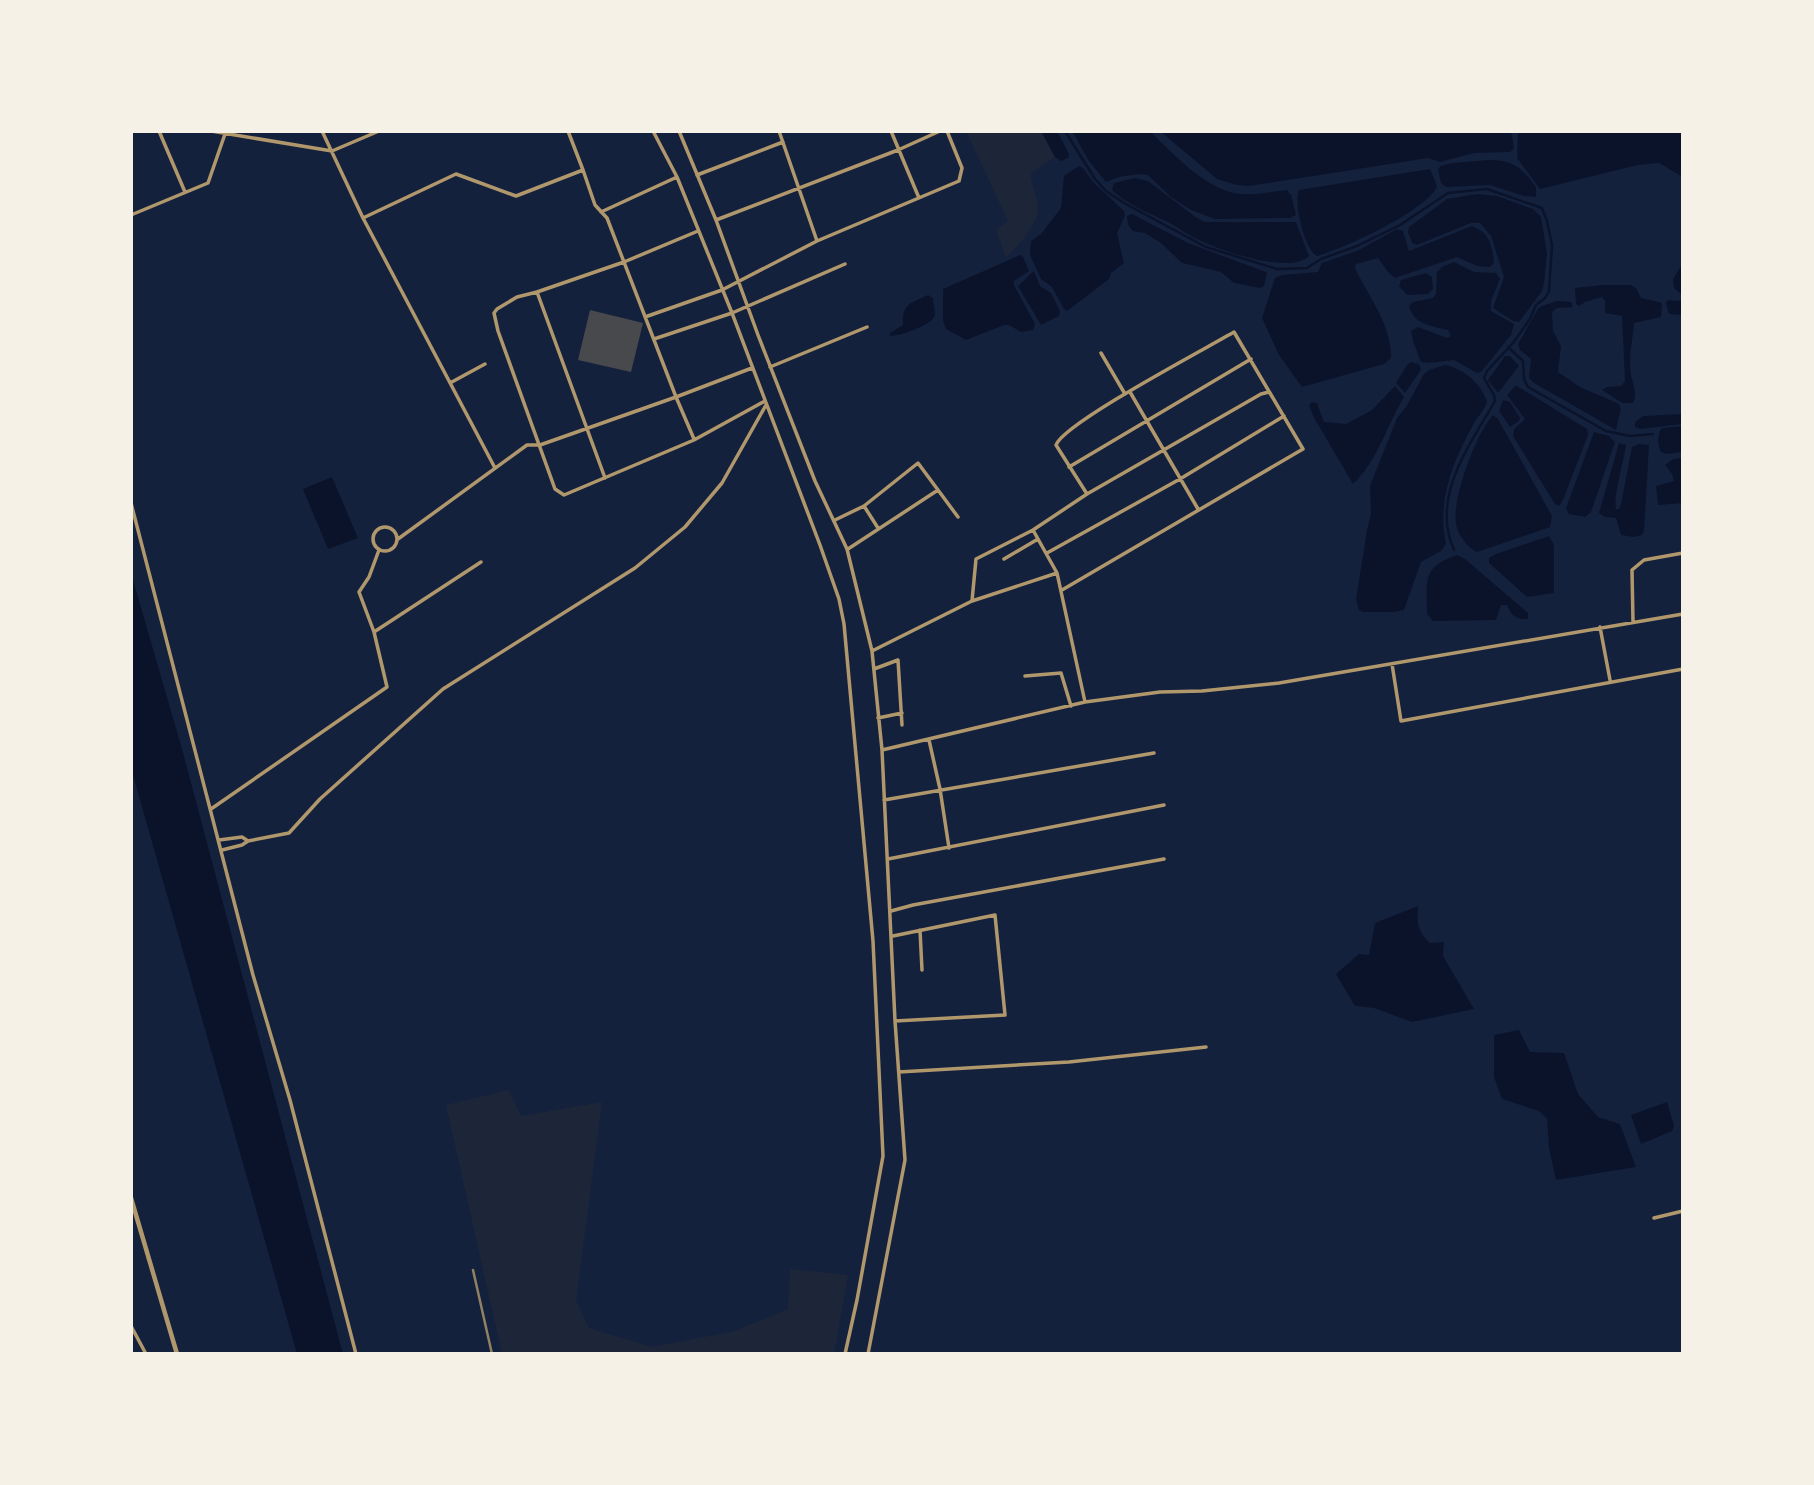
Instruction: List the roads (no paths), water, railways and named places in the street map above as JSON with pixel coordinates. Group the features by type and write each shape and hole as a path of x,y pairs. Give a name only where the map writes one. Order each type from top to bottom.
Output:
{"street":[{"path":"159,131 185,192"},
{"path":"211,131 332,151 379,131"},
{"path":"254,138 255,131"},
{"path":"322,131 363,218 495,468"},
{"path":"568,131 594,205 607,218 694,440"},
{"path":"653,131 677,177 732,313 820,545 839,599 844,624 872,928 884,1156 845,1354"},
{"path":"679,131 716,220 815,481 848,550 872,651 882,750 895,1021 905,1160 868,1354"},
{"path":"779,131 817,241"},
{"path":"891,131 919,198"},
{"path":"716,220 898,150 940,131"},
{"path":"645,317 722,290 817,241 959,181 962,168 947,131"},
{"path":"131,215 208,183 225,134"},
{"path":"697,175 783,142"},
{"path":"363,218 456,174 516,196 583,170"},
{"path":"601,212 677,177"},
{"path":"698,231 624,262 517,297 496,309 494,313 498,331 555,489 564,495 694,440 765,403"},
{"path":"654,338 732,313 845,264"},
{"path":"537,292 605,478"},
{"path":"770,367 867,327"},
{"path":"1062,590 1303,449 1234,332 1128,393 1059,438 1056,445 1087,494"},
{"path":"1101,353 1147,421 1198,509"},
{"path":"1069,467 1251,359"},
{"path":"450,383 485,364"},
{"path":"379,550 387,551 395,547 398,540 527,445 540,445 752,368"},
{"path":"972,601 976,559 1033,530 1087,494 1269,391"},
{"path":"222,850 248,841 289,833 320,799 443,689 635,568 685,527 722,483 765,403"},
{"path":"1047,553 1180,479 1283,416"},
{"path":"835,520 864,506 918,463 958,517"},
{"path":"848,550 938,490"},
{"path":"131,503 253,975 356,1354"},
{"path":"864,506 878,528"},
{"path":"379,550 373,540 374,532 381,527 396,531 398,540"},
{"path":"1033,530 1057,573 1085,702"},
{"path":"1004,559 1039,539"},
{"path":"211,809 387,687 374,632 359,592 369,577 379,550"},
{"path":"1633,622 1632,570 1644,559 1683,553"},
{"path":"374,632 481,562"},
{"path":"872,651 972,601 1057,573"},
{"path":"882,750 1085,702 1160,692 1202,691 1279,683 1683,614"},
{"path":"1600,627 1610,681"},
{"path":"874,669 898,660 902,725"},
{"path":"1392,663 1401,721 1683,669"},
{"path":"1025,676 1061,673 1071,706"},
{"path":"878,718 902,713"},
{"path":"929,740 949,848"},
{"path":"884,800 1154,753"},
{"path":"888,859 1164,806"},
{"path":"219,840 242,837 248,841"},
{"path":"891,912 913,905 1164,859"},
{"path":"893,936 995,915 1005,1014 895,1021"},
{"path":"920,930 922,970"},
{"path":"899,1072 1069,1062 1206,1047"},
{"path":"131,1198 177,1354"},
{"path":"1654,1218 1683,1211"},
{"path":"131,1326 146,1354"}],"waterway":[{"path":"1065,131 1095,179 1106,191 1124,203 1206,247 1277,269 1307,268 1321,259 1357,246 1400,225 1448,193 1487,189 1542,208 1552,245 1549,291 1536,305 1530,319 1513,343 1487,371 1484,378 1495,401 1465,454 1450,491 1448,530 1454,550"},
{"path":"1508,347 1523,361 1524,379 1528,387 1606,431 1630,436 1653,434"}],"railway":[{"path":"473,1270 492,1354"}]}
